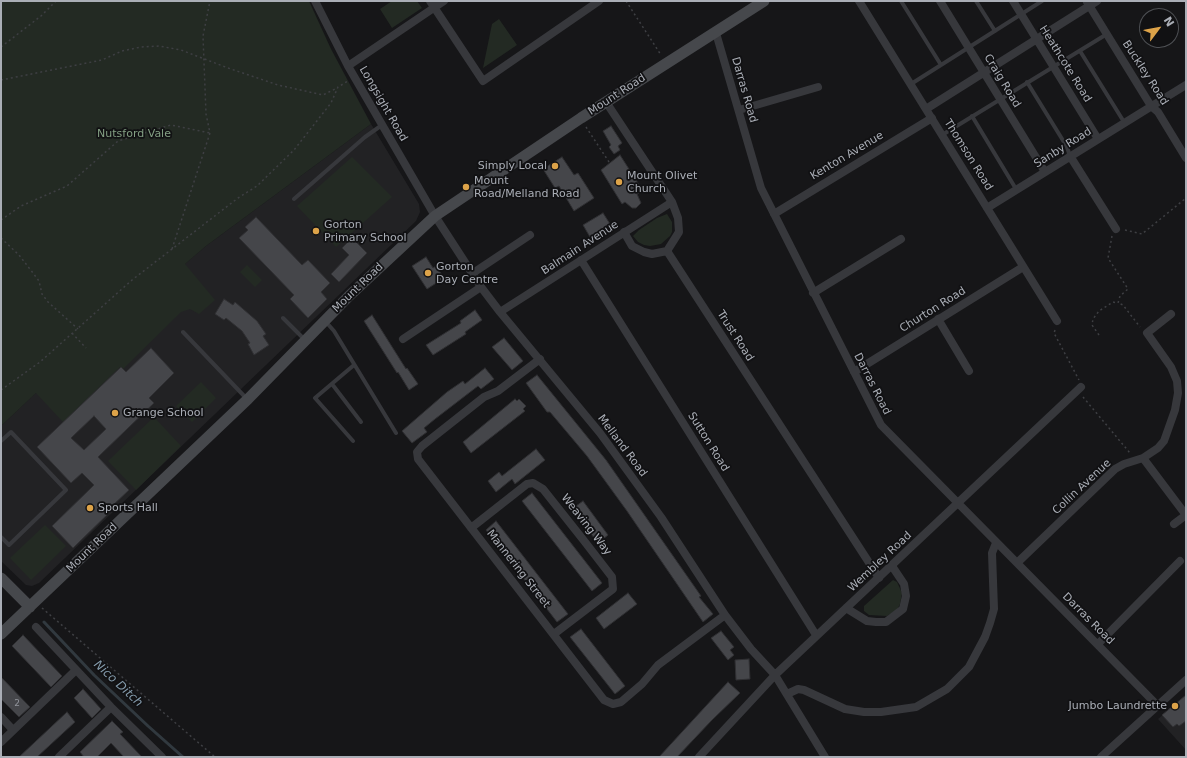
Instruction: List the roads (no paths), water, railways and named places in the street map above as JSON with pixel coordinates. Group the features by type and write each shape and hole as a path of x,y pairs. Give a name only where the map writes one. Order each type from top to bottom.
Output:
{"main road":[{"name":"Mount Road","path":"1,634 248,399 325,320 435,216 581,118 764,1"},
{"path":"1,578 30,607"}],"street":[{"name":"Longsight Road","path":"315,1 348,66 435,216"},
{"path":"348,66 432,4 444,1"},
{"path":"432,4 483,81 599,1"},
{"name":"Thomson Road","path":"859,1 1057,321"},
{"name":"Craig Road","path":"940,1 1045,172"},
{"name":"Heathcote Road","path":"1013,1 1098,139"},
{"path":"926,109 1037,39 1091,2"},
{"name":"Buckley Road","path":"1091,2 1106,34 1151,106 1158,112 1186,158"},
{"name":"Darras Road","path":"716,33 761,188 881,425 957,504 1098,644 1158,706"},
{"name":"Sanby Road","path":"987,208 1186,85"},
{"path":"739,110 818,87"},
{"path":"606,102 672,202 678,218 678,232 667,251 652,254 644,252 632,246 624,232"},
{"name":"Kenton Avenue","path":"774,214 932,118"},
{"path":"1070,156 1116,229"},
{"name":"Balmain Avenue","path":"500,312 672,202"},
{"name":"Melland Road","path":"435,216 481,287 600,433 656,511 725,615 751,650 775,675 825,757"},
{"path":"472,273 530,235"},
{"path":"813,293 901,239"},
{"name":"Trust Road","path":"667,251 879,578"},
{"name":"Sutton Road","path":"581,260 816,635"},
{"name":"Churton Road","path":"854,372 1024,267"},
{"path":"403,339 481,287"},
{"name":"Collin Avenue","path":"1017,563 1116,469 1124,464 1140,460 1158,448 1164,441 1175,410 1178,393 1177,381 1171,367 1147,333 1172,314"},
{"path":"938,319 969,371"},
{"name":"Mannering Street","path":"540,359 498,391 484,397 422,446 417,452 418,459 604,700 613,704 621,702 634,693 658,665 725,615"},
{"name":"Wembley Road","path":"699,757 775,675 816,635 892,566 1081,387"},
{"path":"1140,460 1186,515 1174,524"},
{"name":"Weaving Way","path":"471,528 527,484 533,483 538,485 553,500 612,577 614,583 613,589 554,634"},
{"path":"787,694 798,689 804,690 845,709 864,712 881,712 916,707 947,688 969,667 985,637 990,623 994,609 992,553 996,543"},
{"path":"1098,644 1180,561"},
{"path":"846,608 867,621 876,622 886,622 903,609 906,596 904,584 892,566"},
{"path":"36,627 76,670 162,757"},
{"path":"1,742 76,670"},
{"path":"1101,757 1186,680"},
{"path":"59,757 112,707"},
{"path":"1,718 13,730"}],"lane":[{"path":"901,1 940,65"},
{"path":"976,1 995,31"},
{"path":"911,84 1042,1"},
{"path":"942,135 1106,34"},
{"path":"1080,51 1124,122"},
{"path":"1027,82 1067,147 1070,156"},
{"path":"972,116 1017,190"},
{"path":"294,199 360,141 382,124"},
{"path":"283,318 305,340"},
{"path":"325,320 334,331 396,433"},
{"path":"183,332 248,399"},
{"path":"353,441 315,398 354,365"},
{"path":"332,384 361,422"},
{"path":"1,441 11,432 66,490 9,545 1,537"}],"waterway":[{"name":"Nico Ditch","path":"44,622 94,675 183,757"}],"place":[{"name":"Simply Local","path":"555,166"},
{"name":"Mount Olivet Church","path":"619,182"},
{"name":"Mount Road/Melland Road","path":"466,187"},
{"name":"Gorton Primary School","path":"316,231"},
{"name":"Gorton Day Centre","path":"428,273"},
{"name":"Grange School","path":"115,413"},
{"name":"Sports Hall","path":"90,508"},
{"name":"Jumbo Laundrette","path":"1175,706"}],"park label":[{"name":"Nutsford Vale","path":"134,134"}]}
